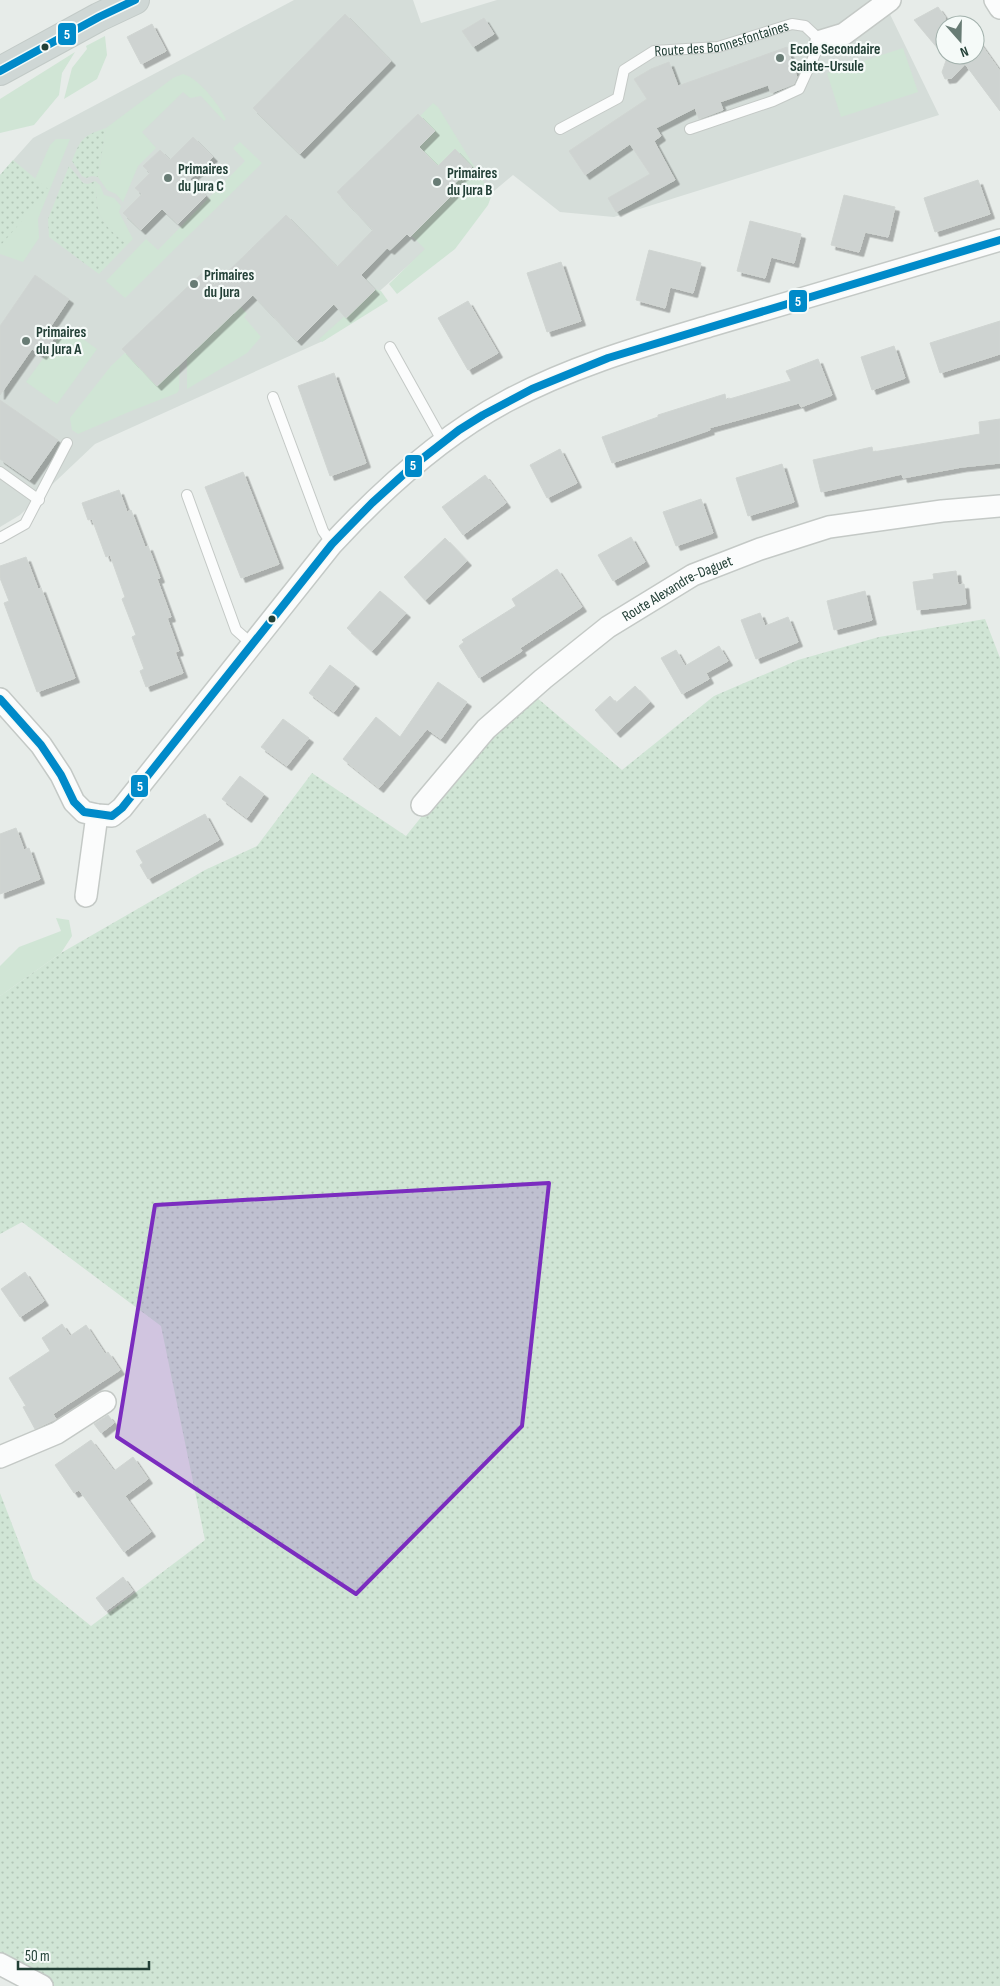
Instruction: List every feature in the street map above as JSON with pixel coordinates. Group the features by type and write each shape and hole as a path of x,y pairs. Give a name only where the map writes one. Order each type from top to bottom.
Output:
{"main road":[{"path":"0,71 99,17 135,0"}],"street":[{"path":"821,41 844,34 890,0"},
{"path":"994,0 1000,8"},
{"path":"0,699 41,745 61,775 74,802 84,812 112,816 122,808 332,544 357,517 409,469 444,442 508,401 561,376 624,352 1000,240"},
{"name":"Route Alexandre-Daguet","path":"422,805 486,729 536,685 608,627 693,576 760,549 829,527 942,511 1000,506"},
{"path":"86,896 97,815"},
{"path":"0,1457 57,1433 105,1402"},
{"path":"0,1964 42,1986"}],"lane":[{"name":"Route des Bonnesfontaines","path":"560,129 618,98 624,70 654,51 718,47 792,24 805,26 821,41"},
{"path":"690,129 773,101 799,89 821,41"},
{"path":"390,347 444,442"},
{"path":"273,397 323,531 332,544"},
{"path":"0,538 25,524 67,443"},
{"path":"0,472 38,500"},
{"path":"187,495 236,630 253,645"}],"highlighted area":[{"path":"549,1183 522,1426 356,1594 117,1437 155,1205"}],"shaded area":[{"name":"Primaires du Jura","path":"294,0 413,0 421,23 497,0 883,0 939,115 614,217 560,212 513,175 450,228 325,340 95,444 20,515 0,527 0,175 33,138"}],"green space":[{"path":"105,36 107,55 97,79 64,99 72,68 87,49 86,46"},
{"path":"903,48 918,92 841,117 827,73"},
{"path":"75,52 62,73 59,95 34,125 0,133 0,99"},
{"path":"183,74 202,86 226,119 224,121 201,96 190,98 183,92 142,132 156,148 138,166 123,202 116,194 107,190 98,177 106,128 173,78"},
{"path":"433,103 438,107 490,192 491,197 488,205 455,249 397,294 389,284 425,249 409,233 408,141 418,118"},
{"path":"106,128 98,177 86,178 82,176 72,161 84,139 92,133"},
{"path":"56,139 70,139 38,219 39,238 23,262 0,254 0,237 14,227 50,145"},
{"path":"240,142 262,163 125,298 106,281 146,239 158,250 245,161 233,148"},
{"path":"13,160 49,190 0,246 0,175"},
{"path":"69,166 83,183 88,184 95,181 97,206 102,220 127,245 99,274 49,237 48,219"},
{"path":"95,181 100,185 104,195 114,198 121,206 119,212 133,239 127,245 102,220 97,206"},
{"path":"375,289 381,291 388,301 322,342 319,339"},
{"path":"227,292 247,314 244,317 261,337 247,353 187,389 187,353 180,358 179,390 177,393 78,434 72,430 70,418 111,366 130,348"},
{"path":"66,327 97,349 57,404 26,382"},
{"path":"985,619 1000,658 1000,1986 42,1986 0,1964 0,1493 33,1579 91,1626 205,1540 161,1326 22,1222 0,1234 0,996 61,953 205,870 257,846 312,773 406,836 506,711 529,691 622,770 714,696 798,660 879,637"},
{"path":"56,918 69,920 72,936 61,953 0,996 0,966 19,947 61,931"}],"building":[{"path":"938,7 944,15 935,15 935,45 914,20"},
{"path":"345,14 391,61 300,154 253,108"},
{"path":"484,18 494,34 473,47 462,31"},
{"path":"152,24 166,51 141,64 127,37"},
{"path":"787,47 797,77 794,84 771,93 768,85 720,102 723,110 699,119 695,108 656,128 661,136 654,141 675,180 616,212 608,198 650,174 630,144 585,175 569,151 647,99 634,79 651,69 669,62 678,86"},
{"path":"985,50 1000,71 1000,111 966,65 985,65"},
{"path":"944,65 964,65 952,78 945,79 942,72"},
{"path":"418,114 435,131 419,147 438,166 455,149 472,167 455,183 459,188 410,237 407,234 390,250 387,248 361,275 375,290 346,318 334,304 297,341 253,295 157,386 122,349 202,273 214,285 286,215 337,267 373,230 337,192"},
{"name":"Primaires du Jura C","path":"193,137 213,157 190,179 206,196 178,224 162,209 141,230 123,213 142,194 135,188 150,173 143,166 160,150 170,160"},
{"path":"978,180 990,214 935,232 924,198"},
{"path":"844,195 895,207 888,237 865,232 859,252 831,245"},
{"path":"750,221 801,234 794,263 771,257 765,278 737,271"},
{"path":"649,250 701,263 693,293 670,287 665,308 636,300"},
{"path":"561,262 581,321 547,332 527,273"},
{"name":"Primaires du Jura A","path":"35,275 69,299 49,329 57,334 42,355 32,349 0,395 0,326"},
{"path":"468,301 498,353 468,370 438,318"},
{"path":"1000,321 1000,354 940,373 930,343"},
{"path":"894,346 905,378 872,390 861,357"},
{"path":"818,359 832,395 801,407 799,403 709,428 710,430 612,463 602,437 658,417 658,415 725,394 726,400 791,381 786,371"},
{"path":"334,373 366,463 330,476 298,386"},
{"path":"0,400 58,440 30,480 0,459"},
{"path":"1000,419 1000,463 962,467 903,478 902,474 821,492 813,460 872,447 873,452 980,434 979,422"},
{"path":"560,449 577,483 547,498 530,465"},
{"path":"782,464 794,502 748,516 736,478"},
{"path":"243,472 279,564 241,578 205,487"},
{"path":"485,475 506,503 463,535 442,507"},
{"path":"119,490 127,512 131,510 145,547 148,546 160,578 157,579 171,617 167,618 179,651 175,652 183,673 146,687 140,671 144,669 132,637 136,635 122,599 125,597 110,555 106,557 92,519 88,520 82,503"},
{"path":"701,499 713,533 676,546 663,512"},
{"path":"631,537 645,562 613,581 598,555"},
{"path":"445,538 467,561 425,600 404,577"},
{"path":"26,557 38,589 41,588 75,678 37,692 4,603 9,601 0,578 0,566"},
{"path":"557,569 582,607 520,648 522,651 479,678 459,646 464,642 462,640 516,606 512,599"},
{"path":"956,571 958,585 964,584 966,604 917,610 913,582 934,579 933,574"},
{"path":"380,591 406,613 372,651 347,628"},
{"path":"865,591 872,620 834,630 827,601"},
{"path":"760,613 765,626 788,617 798,642 756,659 741,620"},
{"path":"719,646 728,661 706,673 709,679 682,694 661,658 676,650 685,666"},
{"path":"330,665 355,684 334,712 309,693"},
{"path":"438,682 467,702 441,739 427,729 379,788 343,759 376,717 400,737"},
{"path":"635,686 650,702 616,733 595,710 610,696 616,703"},
{"path":"283,719 309,738 287,766 261,747"},
{"path":"240,776 264,794 247,818 222,799"},
{"path":"205,814 219,840 148,879 140,865 143,863 136,851"},
{"path":"16,828 24,850 29,848 40,879 0,894 0,834"},
{"path":"25,1272 44,1301 20,1317 1,1289"},
{"path":"62,1324 70,1336 86,1325 105,1354 108,1352 120,1370 53,1414 56,1419 35,1429 23,1407 26,1406 9,1378 50,1351 42,1338"},
{"path":"108,1415 114,1423 101,1433 94,1424"},
{"path":"91,1440 114,1471 133,1457 148,1479 125,1496 151,1532 124,1552 79,1490 74,1493 55,1465"},
{"path":"123,1577 133,1591 106,1611 96,1598"}],"transit line":[{"name":"5","path":"0,71 99,17 135,0"},
{"name":"5","path":"0,699 41,745 61,775 74,802 84,812 112,816 122,808 332,544 372,503 414,465 459,430 532,389 608,358 1000,240"}],"place":[{"name":"Ecole Secondaire Sainte-Ursule","path":"780,58"},
{"name":"Primaires du Jura C","path":"168,178"},
{"name":"Primaires du Jura B","path":"437,182"},
{"name":"Primaires du Jura","path":"194,284"},
{"name":"Primaires du Jura A","path":"26,341"}]}
